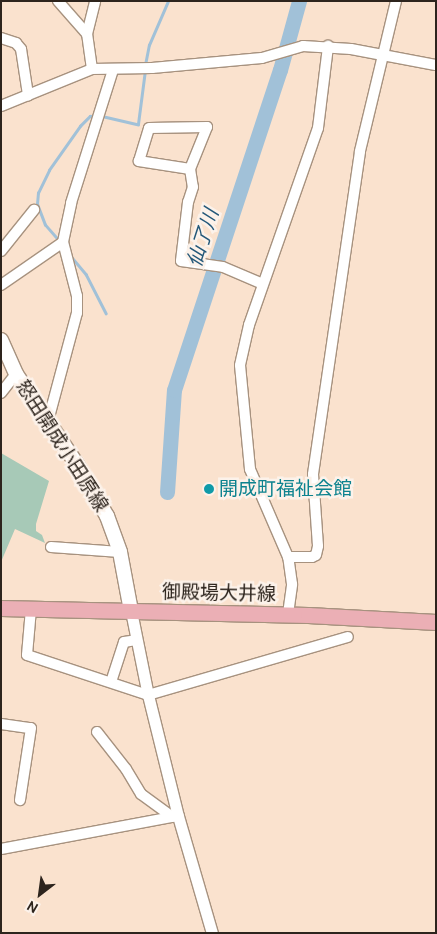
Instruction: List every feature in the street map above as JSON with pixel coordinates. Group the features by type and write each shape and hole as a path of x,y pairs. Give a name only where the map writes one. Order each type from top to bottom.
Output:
{"main road":[{"name":"怒田開成小田原線","path":"1,340 5,358 48,421 107,516 120,552 131,612"},
{"name":"御殿場大井線","path":"1,608 288,614 436,622"}],"street":[{"path":"58,1 87,34"},
{"path":"92,69 87,34 95,1"},
{"path":"288,557 316,556 318,546 313,474 360,151 396,1"},
{"path":"1,38 16,43 21,49 28,94"},
{"path":"288,614 292,584 288,557 257,490 245,437 240,365 244,342 263,284 318,128 328,46"},
{"path":"1,106 92,69 113,70 262,58 295,47 328,46 436,65"},
{"path":"48,421 77,313 77,296 63,242 71,203 113,70"},
{"path":"190,169 139,161 149,128 207,128 190,169 194,187 188,202 181,261 223,267 263,284"},
{"path":"1,251 34,210"},
{"path":"1,285 63,242"},
{"path":"1,393 16,374"},
{"path":"51,548 120,552"},
{"path":"31,609 27,655 148,695 348,637"},
{"path":"131,612 175,816 212,933"},
{"path":"111,682 124,642 136,640"},
{"path":"1,724 31,728 20,800"},
{"path":"97,732 141,794 175,816"},
{"path":"1,850 175,816"}],"green space":[{"path":"1,453 49,481 36,524 36,531 42,535 45,543 15,529 1,562"}],"waterway":[{"path":"145,65 149,45 168,1"},
{"name":"仙了川","path":"167,492 174,390 280,70 299,1"},
{"path":"102,116 138,124 145,70"},
{"path":"59,241 45,225 37,204 38,193 49,170 80,126 90,116 96,116"},
{"path":"70,255 86,274 106,313"}],"place":[{"name":"開成町福祉会館","path":"209,489"}]}
